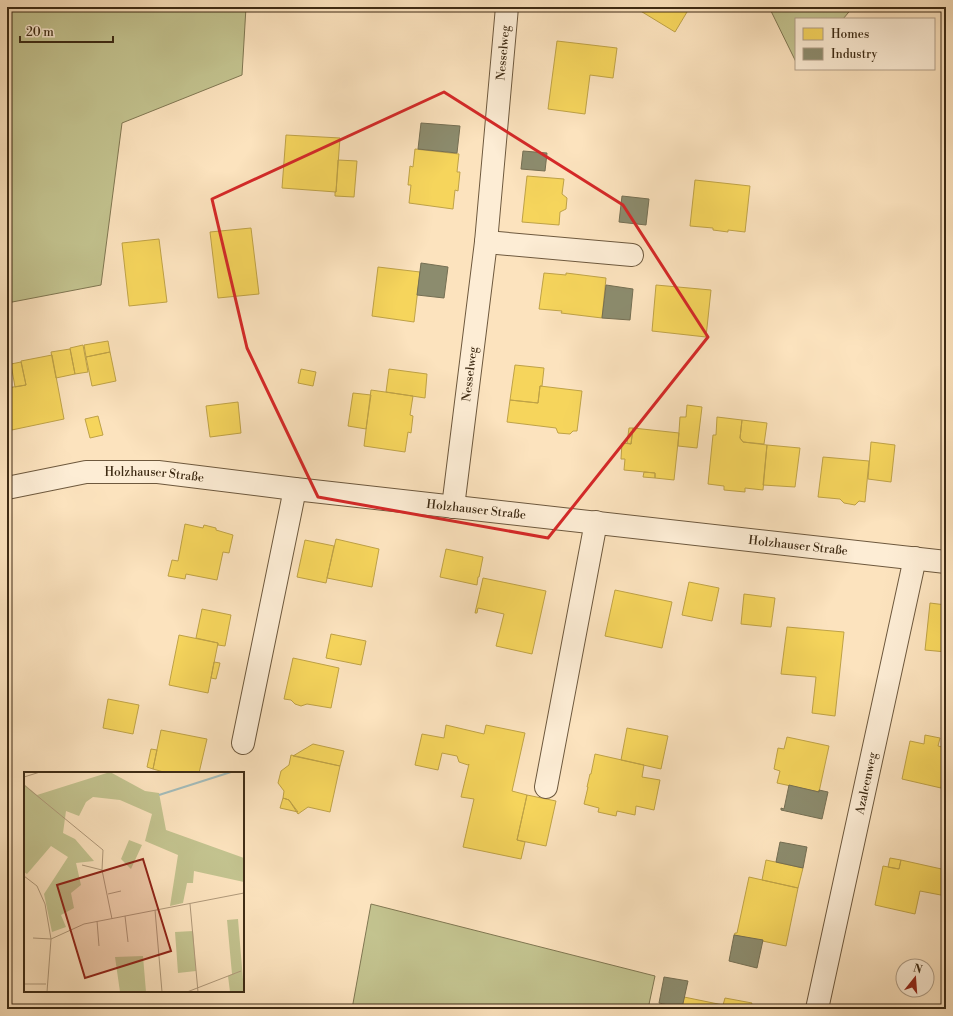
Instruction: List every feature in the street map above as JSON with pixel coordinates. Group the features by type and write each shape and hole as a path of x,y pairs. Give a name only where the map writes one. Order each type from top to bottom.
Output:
{"street":[{"name":"Nesselweg","path":"453,507 486,242 507,7"},
{"path":"486,242 632,255"},
{"name":"Holzhauser Straße","path":"7,488 86,472 158,472 295,489 946,562"},
{"path":"243,743 295,489"},
{"path":"546,787 596,522"},
{"name":"Azaleenweg","path":"817,1009 915,558"}],"highlighted area":[{"path":"444,92 623,205 708,337 548,538 318,497 247,348 212,199"}],"green space":[{"path":"7,7 246,7 242,75 122,123 101,285 7,303"},
{"path":"769,7 853,7 844,18 795,18 795,60"},
{"path":"371,904 655,976 648,1009 352,1009"}],"building: Homes":[{"path":"634,7 690,7 675,32"},
{"path":"557,41 617,48 613,78 590,75 585,114 548,109"},
{"path":"286,135 340,138 336,192 282,188"},
{"path":"415,149 459,154 457,172 460,172 458,191 455,190 453,209 409,203 411,185 408,185 410,166 413,167"},
{"path":"338,160 357,161 354,197 335,196"},
{"path":"527,176 564,179 562,194 567,198 566,209 560,212 559,225 522,222"},
{"path":"695,180 750,186 745,232 728,230 728,232 713,230 713,228 690,226"},
{"path":"251,228 259,294 218,298 210,232"},
{"path":"159,239 167,302 129,306 122,243"},
{"path":"378,267 420,272 414,322 372,316"},
{"path":"544,273 566,275 566,273 606,278 602,318 561,313 562,311 539,309"},
{"path":"656,285 711,290 706,337 652,331"},
{"path":"108,341 110,352 86,357 84,345"},
{"path":"83,345 88,372 75,374 70,348"},
{"path":"70,349 75,374 56,378 51,352"},
{"path":"110,352 116,381 92,386 86,357"},
{"path":"52,355 64,419 7,431 7,388 26,385 21,361"},
{"path":"21,362 26,385 15,387 11,364"},
{"path":"515,365 544,368 538,403 510,400"},
{"path":"301,369 316,372 313,386 298,383"},
{"path":"389,369 427,374 425,398 386,392"},
{"path":"540,386 582,391 577,431 573,431 570,434 558,433 556,428 507,422 510,400 538,403"},
{"path":"371,390 413,396 410,415 413,416 411,433 408,432 405,452 364,446"},
{"path":"353,393 371,395 366,429 348,426"},
{"path":"238,402 241,433 210,437 206,406"},
{"path":"687,405 702,407 697,448 678,446 680,417 686,417"},
{"path":"98,416 103,435 90,438 85,419"},
{"path":"717,417 742,420 740,438 743,442 767,445 763,490 745,488 745,492 724,490 724,486 708,484 713,435 716,435"},
{"path":"742,420 767,423 764,444 743,442 740,438"},
{"path":"629,428 633,428 631,444 627,443"},
{"path":"633,428 679,433 674,480 655,478 655,473 624,470 625,459 621,459 622,443 631,444"},
{"path":"871,442 895,445 891,482 868,479"},
{"path":"767,445 800,448 795,487 763,485"},
{"path":"823,457 869,461 865,502 859,501 855,505 844,503 840,499 818,497"},
{"path":"644,472 655,473 655,478 643,477"},
{"path":"185,524 203,528 204,525 233,535 229,553 223,552 217,580 186,574 185,579 168,576 172,560 178,561"},
{"path":"336,539 379,549 372,587 327,578"},
{"path":"305,540 334,546 326,583 297,577"},
{"path":"446,549 483,557 477,585 440,577"},
{"path":"483,578 546,591 532,654 496,646 504,614 478,608 477,613 475,613"},
{"path":"689,582 719,588 712,621 682,615"},
{"path":"615,590 672,602 662,648 605,636"},
{"path":"744,594 775,598 771,627 741,624"},
{"path":"930,603 946,605 946,652 925,650"},
{"path":"202,609 231,615 225,646 196,638"},
{"path":"787,627 844,632 835,716 812,713 816,677 781,674"},
{"path":"331,634 366,641 361,665 326,658"},
{"path":"179,635 218,643 208,693 169,685"},
{"path":"293,658 339,668 331,708 307,704 301,706 295,704 291,700 284,699"},
{"path":"214,662 220,663 216,679 211,678"},
{"path":"108,699 139,705 133,734 103,728"},
{"path":"446,725 484,734 486,725 525,733 512,791 527,795 517,840 525,842 521,859 463,847 474,799 461,797 469,764 459,762 457,756 442,753 438,770 415,765 422,734 444,738"},
{"path":"627,728 668,736 661,769 621,760"},
{"path":"161,730 207,739 199,772 164,772 153,769"},
{"path":"925,735 940,738 938,746 946,748 946,770 944,770 941,788 902,779 910,741 924,744"},
{"path":"787,737 829,746 819,792 777,783 780,771 774,769 778,748 784,749"},
{"path":"313,744 344,751 340,766 293,756"},
{"path":"151,749 157,750 153,769 147,767"},
{"path":"595,754 644,765 642,777 660,780 654,810 636,806 635,815 617,811 616,816 598,812 599,808 584,804"},
{"path":"291,755 340,766 330,812 308,807 298,814 289,800 283,798 284,791 278,783 281,771 289,765"},
{"path":"527,795 556,801 546,846 517,840"},
{"path":"283,798 289,800 298,812 280,808"},
{"path":"890,858 901,860 899,869 888,867"},
{"path":"766,860 803,868 798,888 762,880"},
{"path":"901,860 946,870 946,896 920,891 915,914 875,905 883,866 899,869"},
{"path":"749,877 798,888 786,946 734,935 737,933"},
{"path":"684,997 723,1005 725,998 752,1003 750,1009 667,1009 668,1006 682,1008"}],"building: Industry":[{"path":"421,123 460,126 457,153 418,149"},
{"path":"523,151 547,153 545,171 521,169"},
{"path":"622,196 649,199 646,225 619,222"},
{"path":"421,263 448,267 444,298 417,295"},
{"path":"606,285 633,289 630,320 602,318"},
{"path":"789,785 819,792 819,790 828,792 822,819 781,810 781,808 784,809"},
{"path":"780,842 807,847 803,868 776,862"},
{"path":"734,935 763,940 757,968 729,961"},
{"path":"664,977 688,981 682,1008 659,1003"}]}
